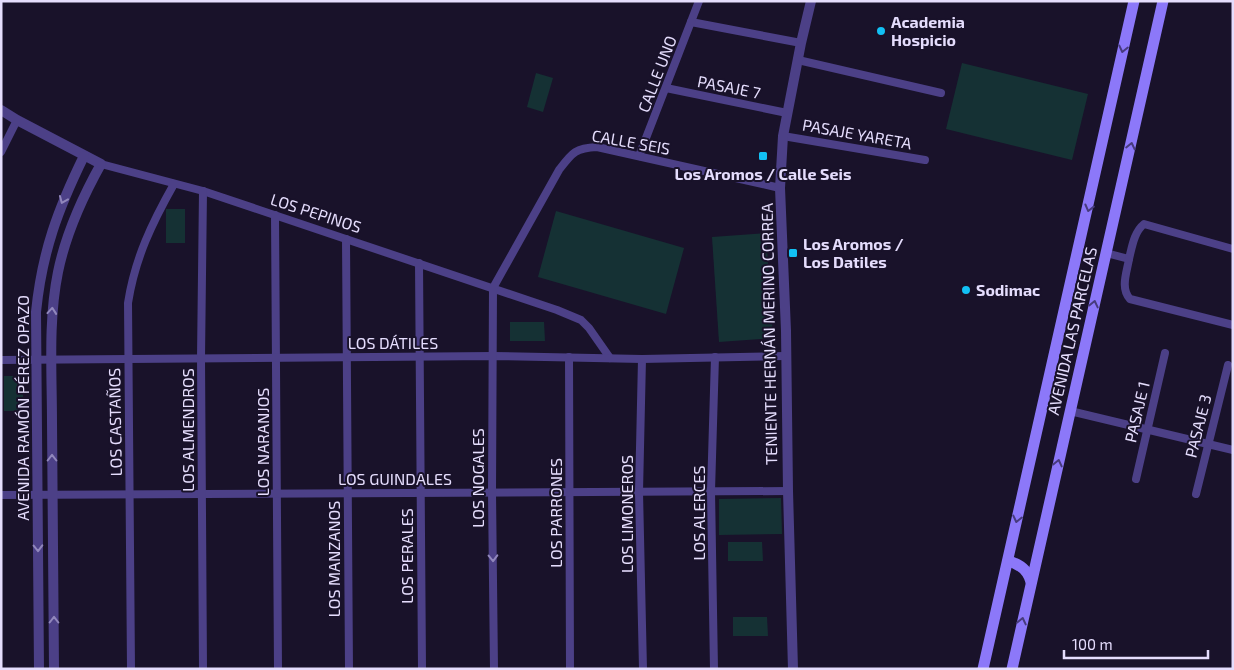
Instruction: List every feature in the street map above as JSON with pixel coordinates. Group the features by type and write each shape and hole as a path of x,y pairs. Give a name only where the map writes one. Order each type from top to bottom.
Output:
{"main road":[{"name":"AVENIDA LAS PARCELAS","path":"983,669 1134,1"},
{"name":"AVENIDA LAS PARCELAS","path":"1012,669 1163,1"},
{"path":"1008,562 1021,567 1028,574 1031,582"}],"street":[{"name":"CALLE UNO","path":"639,156 699,1"},
{"name":"TENIENTE HERNÁN MERINO CORREA","path":"793,669 780,188 783,136 811,1"},
{"path":"691,22 801,43"},
{"path":"798,60 941,94"},
{"name":"PASAJE 7","path":"666,88 787,113"},
{"name":"LOS PEPINOS","path":"1,110 101,164 203,191 493,288 581,320 589,328 610,358"},
{"path":"1,152 17,120"},
{"name":"PASAJE YARETA","path":"783,136 925,160"},
{"name":"CALLE SEIS","path":"493,288 559,170 572,153 582,148 596,147 780,188"},
{"name":"AVENIDA RAMÓN PÉREZ OPAZO","path":"39,669 36,312 44,261 59,208 84,156"},
{"name":"AVENIDA RAMÓN PÉREZ OPAZO","path":"54,669 53,304 62,254 74,219 101,164"},
{"name":"LOS CASTAÑOS","path":"131,669 128,303 134,272 145,241 174,184"},
{"name":"LOS ALMENDROS","path":"202,669 201,358 203,191"},
{"name":"LOS NARANJOS","path":"275,215 278,669"},
{"path":"1233,249 1144,224 1136,234 1124,287 1125,293 1130,299 1233,325"},
{"name":"LOS MANZANOS","path":"346,239 349,669"},
{"path":"1106,253 1129,260"},
{"name":"LOS PERALES","path":"419,263 422,669"},
{"name":"LOS NOGALES","path":"493,288 492,492 494,669"},
{"name":"PASAJE 1","path":"1136,478 1165,353"},
{"name":"LOS DÁTILES","path":"1,360 420,356 642,359 785,356"},
{"name":"LOS PARRONES","path":"569,357 570,669"},
{"name":"LOS ALERCES","path":"714,669 711,491 715,357"},
{"name":"LOS LIMONEROS","path":"642,359 639,492 642,669"},
{"name":"PASAJE 3","path":"1196,494 1228,365"},
{"path":"1070,411 1233,450"},
{"name":"LOS GUINDALES","path":"1,495 788,491"}],"green space":[{"path":"962,63 1088,94 1072,160 946,129"},
{"path":"536,73 553,78 543,112 527,107"},
{"path":"166,209 185,209 185,243 166,243"},
{"path":"556,211 684,248 666,314 538,277"},
{"path":"766,233 773,338 719,342 712,237"},
{"path":"510,322 544,322 545,341 510,341"},
{"path":"4,376 23,376 23,411 4,411"},
{"path":"781,498 782,534 719,535 719,499"},
{"path":"728,542 762,542 763,561 728,561"},
{"path":"733,617 767,617 768,636 733,636"}],"place":[{"name":"Academia Hospicio","path":"881,31"},
{"name":"Los Aromos / Calle Seis","path":"763,156"},
{"name":"Los Aromos / Los Datiles","path":"793,253"},
{"name":"Sodimac","path":"966,290"}]}
